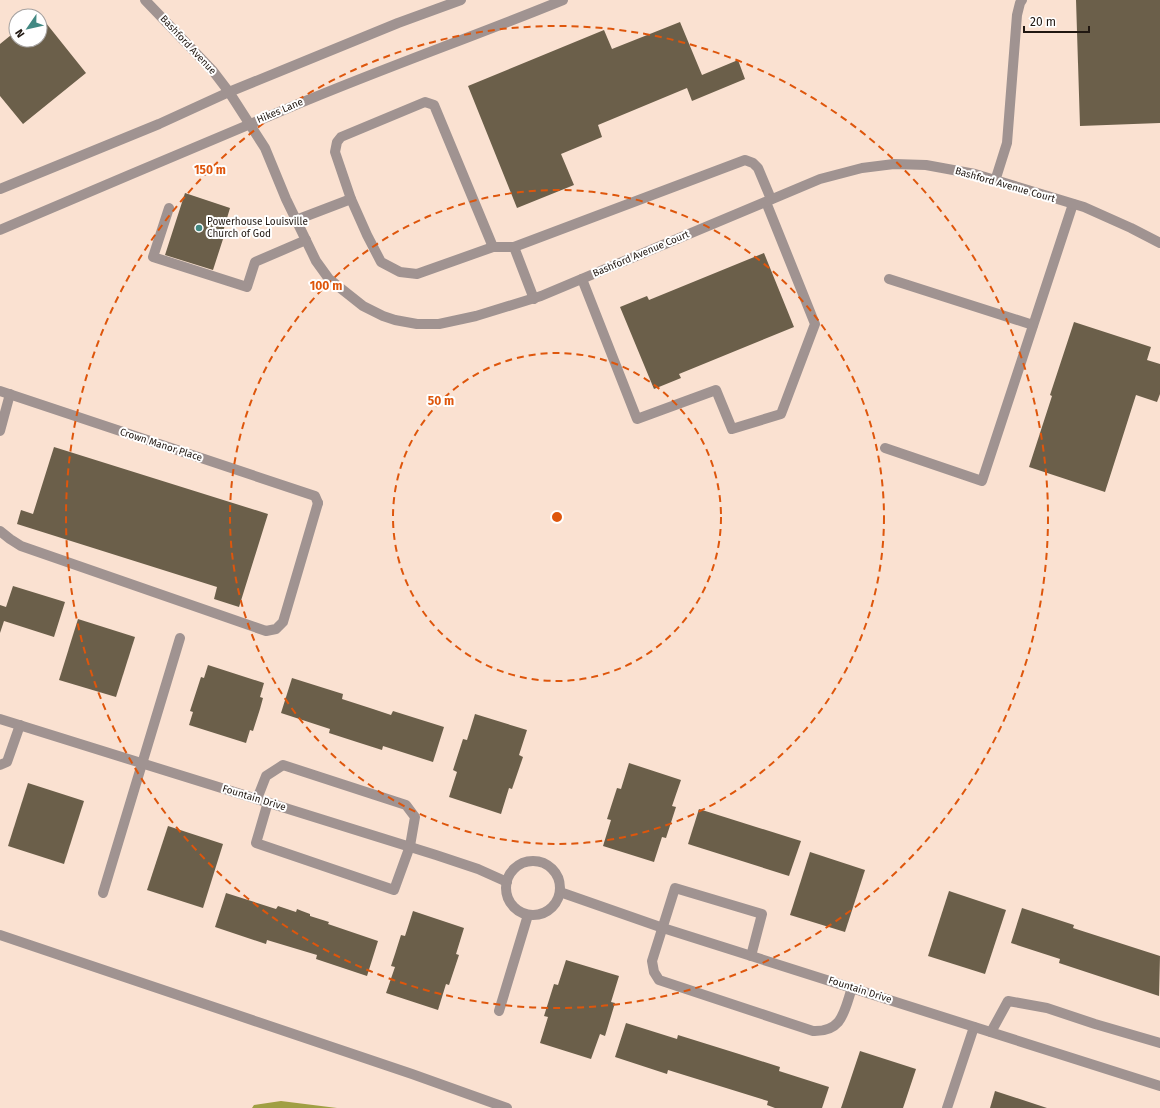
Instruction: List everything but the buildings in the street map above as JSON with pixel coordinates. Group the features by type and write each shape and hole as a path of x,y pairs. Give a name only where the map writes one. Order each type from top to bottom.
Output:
{"street":[{"name":"Bashford Avenue","path":"145,0 213,71 229,92"},
{"path":"0,189 159,124 229,92 398,23 461,0"},
{"name":"Hikes Lane","path":"0,230 250,124 421,54 488,31 563,0"},
{"path":"995,181 1007,143 1017,15 1022,0"},
{"name":"Bashford Avenue Court","path":"229,92 265,148 296,220 316,261 329,279 364,306 383,316 417,324 439,324 476,316 534,299 820,178 862,168 894,164 926,165 975,174 1084,207 1160,243"},
{"path":"493,247 434,105 425,102 341,136 337,142 335,152 366,235 381,262 400,272 417,274 493,247 514,247 744,160 753,163 758,168 815,324 781,414 732,429 716,390 637,419 582,279"},
{"path":"296,220 351,198"},
{"path":"884,448 982,481 1073,204"},
{"path":"169,208 153,257 246,287 255,262 306,240"},
{"path":"514,247 534,299"},
{"path":"889,279 1033,325"},
{"path":"0,430 5,393"},
{"name":"Crown Manor Place","path":"0,531 21,546 266,631 276,629 283,622 318,503 316,496 5,393"},
{"path":"103,893 180,638"},
{"name":"Fountain Drive","path":"0,719 141,764 410,846 478,869 506,882"},
{"path":"0,765 7,762 20,725"},
{"path":"257,799 266,776 283,765 406,805 415,817 410,846 394,890 256,843 268,802"},
{"path":"532,861 540,862 549,866 555,872 560,880 560,892 559,899 554,907 537,915 528,915 513,907 508,900 506,882 515,867 532,861"},
{"path":"751,956 762,914 675,888 652,961 654,972 659,980 813,1031 824,1031 836,1025 842,1018 852,988"},
{"name":"Fountain Drive","path":"560,892 663,928 1160,1086"},
{"path":"499,1011 528,915"},
{"path":"0,935 412,1074 507,1108"},
{"path":"991,1032 1008,1001 1047,1008 1160,1043"},
{"path":"947,1108 974,1027"}],"shaded area":[{"path":"281,1101 337,1108 252,1108 254,1105"}],"place":[{"name":"Powerhouse Louisville Church of God","path":"199,228"}]}
